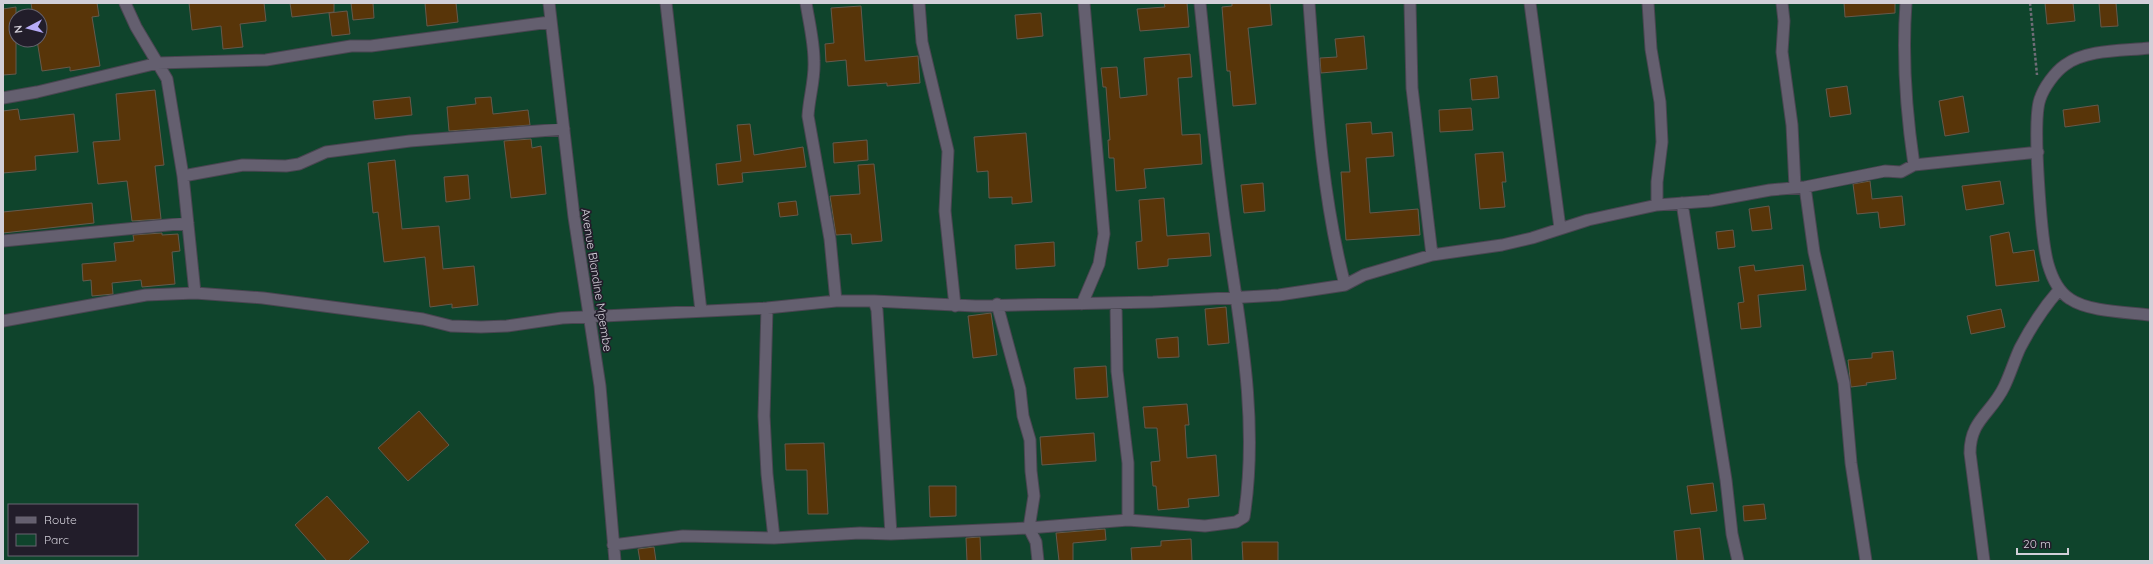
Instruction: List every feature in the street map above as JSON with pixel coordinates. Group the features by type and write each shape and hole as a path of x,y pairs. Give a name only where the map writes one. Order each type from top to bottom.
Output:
{"street":[{"path":"124,3 136,28 167,79 183,176 196,293"},
{"name":"Avenue Blandine Mpembe","path":"549,3 550,22 574,217 600,386 610,486 615,561"},
{"path":"666,3 701,311"},
{"path":"806,3 814,59 814,78 809,98 808,116 830,239 836,301"},
{"path":"919,3 922,42 948,151 945,211 955,306"},
{"path":"1082,304 1099,264 1104,234 1084,3"},
{"path":"613,545 683,536 774,538 860,533 891,534 1029,528 1128,520 1205,526 1236,522 1244,517 1247,500 1249,412 1237,297 1226,231 1200,3"},
{"path":"1309,3 1316,102 1329,210 1334,241 1344,284"},
{"path":"1410,3 1412,88 1432,255"},
{"path":"1530,3 1560,228"},
{"path":"1648,3 1651,49 1660,102 1662,134 1657,182 1657,205"},
{"path":"1782,3 1784,21 1782,52 1800,187 1844,383 1851,463 1866,561"},
{"path":"1906,3 1904,30 1905,98 1914,165"},
{"path":"3,98 37,92 158,63 266,60 351,46 371,46 550,22"},
{"path":"2150,48 2084,56 2064,65 2048,84 2040,99 2037,117 2043,221 2048,264 2059,290 2071,300 2090,307 2150,315"},
{"path":"183,176 243,165 286,166 299,164 326,152 410,141 564,129"},
{"path":"3,321 146,295 196,293 264,298 423,319 451,326 472,327 507,326 589,316 767,308 836,301 874,301 955,306 997,304 1116,303 1279,295 1344,284 1364,275 1432,255 1502,245 1532,238 1588,220 1657,205 1710,201 1800,187 1885,171 1901,172 1914,165 2038,152"},
{"path":"1682,203 1726,480 1732,534 1738,561"},
{"path":"3,241 188,223"},
{"path":"1984,561 1970,453 1970,438 1978,422 2004,388 2021,347 2044,307 2059,290"},
{"path":"874,301 876,310 891,534"},
{"path":"1116,303 1117,371 1128,463 1128,520"},
{"path":"997,304 1020,390 1023,416 1030,440 1031,471 1034,496 1029,528 1036,542 1038,561"},
{"path":"767,308 764,416 774,538"}],"path":[{"path":"2030,3 2040,99"}],"green space":[{"path":"3,3 2150,3 2150,561 3,561"}],"building":[{"path":"31,3 97,3 99,16 92,17 100,66 70,71 70,67 42,71 38,48 48,48 48,8 32,8"},
{"path":"189,3 264,3 266,21 240,24 243,47 223,49 221,26 192,30"},
{"path":"290,3 334,3 334,12 292,17"},
{"path":"351,3 373,3 374,18 353,20"},
{"path":"425,3 456,3 458,22 427,26"},
{"path":"1164,3 1187,3 1189,27 1140,31 1137,9 1165,7"},
{"path":"1232,3 1270,3 1272,25 1248,28 1256,104 1233,106 1230,71 1227,71 1222,7 1232,6"},
{"path":"1844,3 1895,3 1895,13 1845,17"},
{"path":"2045,3 2073,3 2075,21 2047,24"},
{"path":"2099,3 2116,3 2118,26 2101,27"},
{"path":"861,6 865,61 918,56 920,83 887,86 887,83 848,86 846,60 826,62 825,44 834,43 831,8"},
{"path":"8,8 8,48 16,48 16,74 3,75 3,9"},
{"path":"347,11 350,34 332,36 329,13"},
{"path":"1041,13 1043,36 1017,39 1015,15"},
{"path":"1364,36 1367,69 1321,73 1320,58 1337,57 1335,39"},
{"path":"1190,54 1192,77 1178,78 1182,135 1200,134 1202,164 1144,169 1146,188 1116,191 1114,158 1109,158 1108,140 1110,140 1106,87 1103,87 1101,68 1117,67 1120,98 1147,95 1144,58"},
{"path":"1497,76 1499,98 1472,100 1470,79"},
{"path":"1847,86 1851,114 1830,117 1826,89"},
{"path":"155,90 164,165 155,166 161,219 132,221 127,181 98,184 93,142 120,140 116,94"},
{"path":"1963,96 1969,132 1945,136 1939,101"},
{"path":"410,97 412,115 375,119 373,101"},
{"path":"491,97 493,114 528,110 530,125 449,131 447,107 476,104 475,98"},
{"path":"2098,105 2100,122 2065,127 2063,110"},
{"path":"1471,108 1473,130 1440,132 1439,110"},
{"path":"18,109 20,120 74,114 78,152 35,156 36,170 3,173 3,111"},
{"path":"1371,122 1372,134 1392,132 1394,156 1366,158 1370,213 1418,209 1420,235 1346,240 1341,172 1350,172 1346,124"},
{"path":"750,124 754,155 803,147 806,167 742,173 743,182 718,185 716,164 741,161 737,125"},
{"path":"1026,133 1032,202 1012,204 1012,197 989,198 988,171 977,172 974,137"},
{"path":"531,139 532,148 541,146 546,194 511,198 504,141"},
{"path":"867,140 868,160 834,163 833,143"},
{"path":"1503,152 1506,182 1502,182 1505,207 1480,209 1475,154"},
{"path":"395,160 402,229 439,226 443,269 474,266 478,305 452,308 452,304 430,307 425,257 384,262 378,212 373,213 368,163"},
{"path":"874,164 882,241 852,244 851,234 836,235 830,196 860,194 858,165"},
{"path":"468,175 470,199 446,202 444,177"},
{"path":"1870,181 1872,199 1902,196 1905,225 1880,228 1878,212 1857,214 1853,184"},
{"path":"2000,181 2004,204 1966,210 1962,186"},
{"path":"1263,183 1265,211 1244,213 1241,185"},
{"path":"1164,198 1167,236 1209,233 1211,256 1168,259 1168,266 1138,269 1136,242 1142,241 1139,200"},
{"path":"796,201 798,215 780,217 778,203"},
{"path":"92,203 94,223 3,233 3,212"},
{"path":"1769,206 1772,229 1752,231 1749,209"},
{"path":"1733,230 1735,247 1718,249 1716,232"},
{"path":"2009,232 2013,253 2034,250 2039,281 1996,286 1990,236"},
{"path":"162,233 162,235 178,234 180,251 172,252 175,284 142,287 141,280 112,283 113,294 92,296 91,280 83,281 82,264 116,261 114,243 134,241 133,235"},
{"path":"1054,242 1055,266 1016,269 1015,245"},
{"path":"1754,265 1755,271 1803,265 1806,290 1758,295 1761,327 1741,329 1738,303 1744,302 1739,267"},
{"path":"1226,307 1229,343 1208,345 1205,309"},
{"path":"2001,309 2005,327 1971,334 1967,316"},
{"path":"991,313 997,355 973,358 968,316"},
{"path":"1178,337 1179,357 1158,358 1156,339"},
{"path":"1893,351 1896,379 1866,383 1867,385 1851,387 1848,360 1872,358 1872,353"},
{"path":"1106,366 1108,397 1076,399 1074,368"},
{"path":"1187,404 1189,425 1185,425 1187,458 1216,455 1219,496 1188,499 1189,507 1158,510 1156,486 1153,486 1151,462 1160,461 1157,428 1145,428 1143,407"},
{"path":"419,411 449,445 408,481 378,448"},
{"path":"1094,433 1096,461 1042,465 1040,437"},
{"path":"824,443 828,514 808,514 807,470 786,470 785,444"},
{"path":"1713,483 1717,511 1691,514 1687,486"},
{"path":"929,486 956,486 956,516 930,517"},
{"path":"327,496 369,542 348,561 327,561 295,525"},
{"path":"1764,504 1766,519 1744,521 1743,506"},
{"path":"1700,528 1704,561 1677,561 1674,531"},
{"path":"1105,529 1106,540 1073,543 1073,561 1059,561 1056,533"},
{"path":"980,537 981,561 967,561 966,538"},
{"path":"1191,539 1192,561 1132,561 1131,548 1161,546 1161,541"},
{"path":"1242,542 1278,542 1278,561 1243,561"},
{"path":"654,547 656,561 640,561 638,549"}]}
